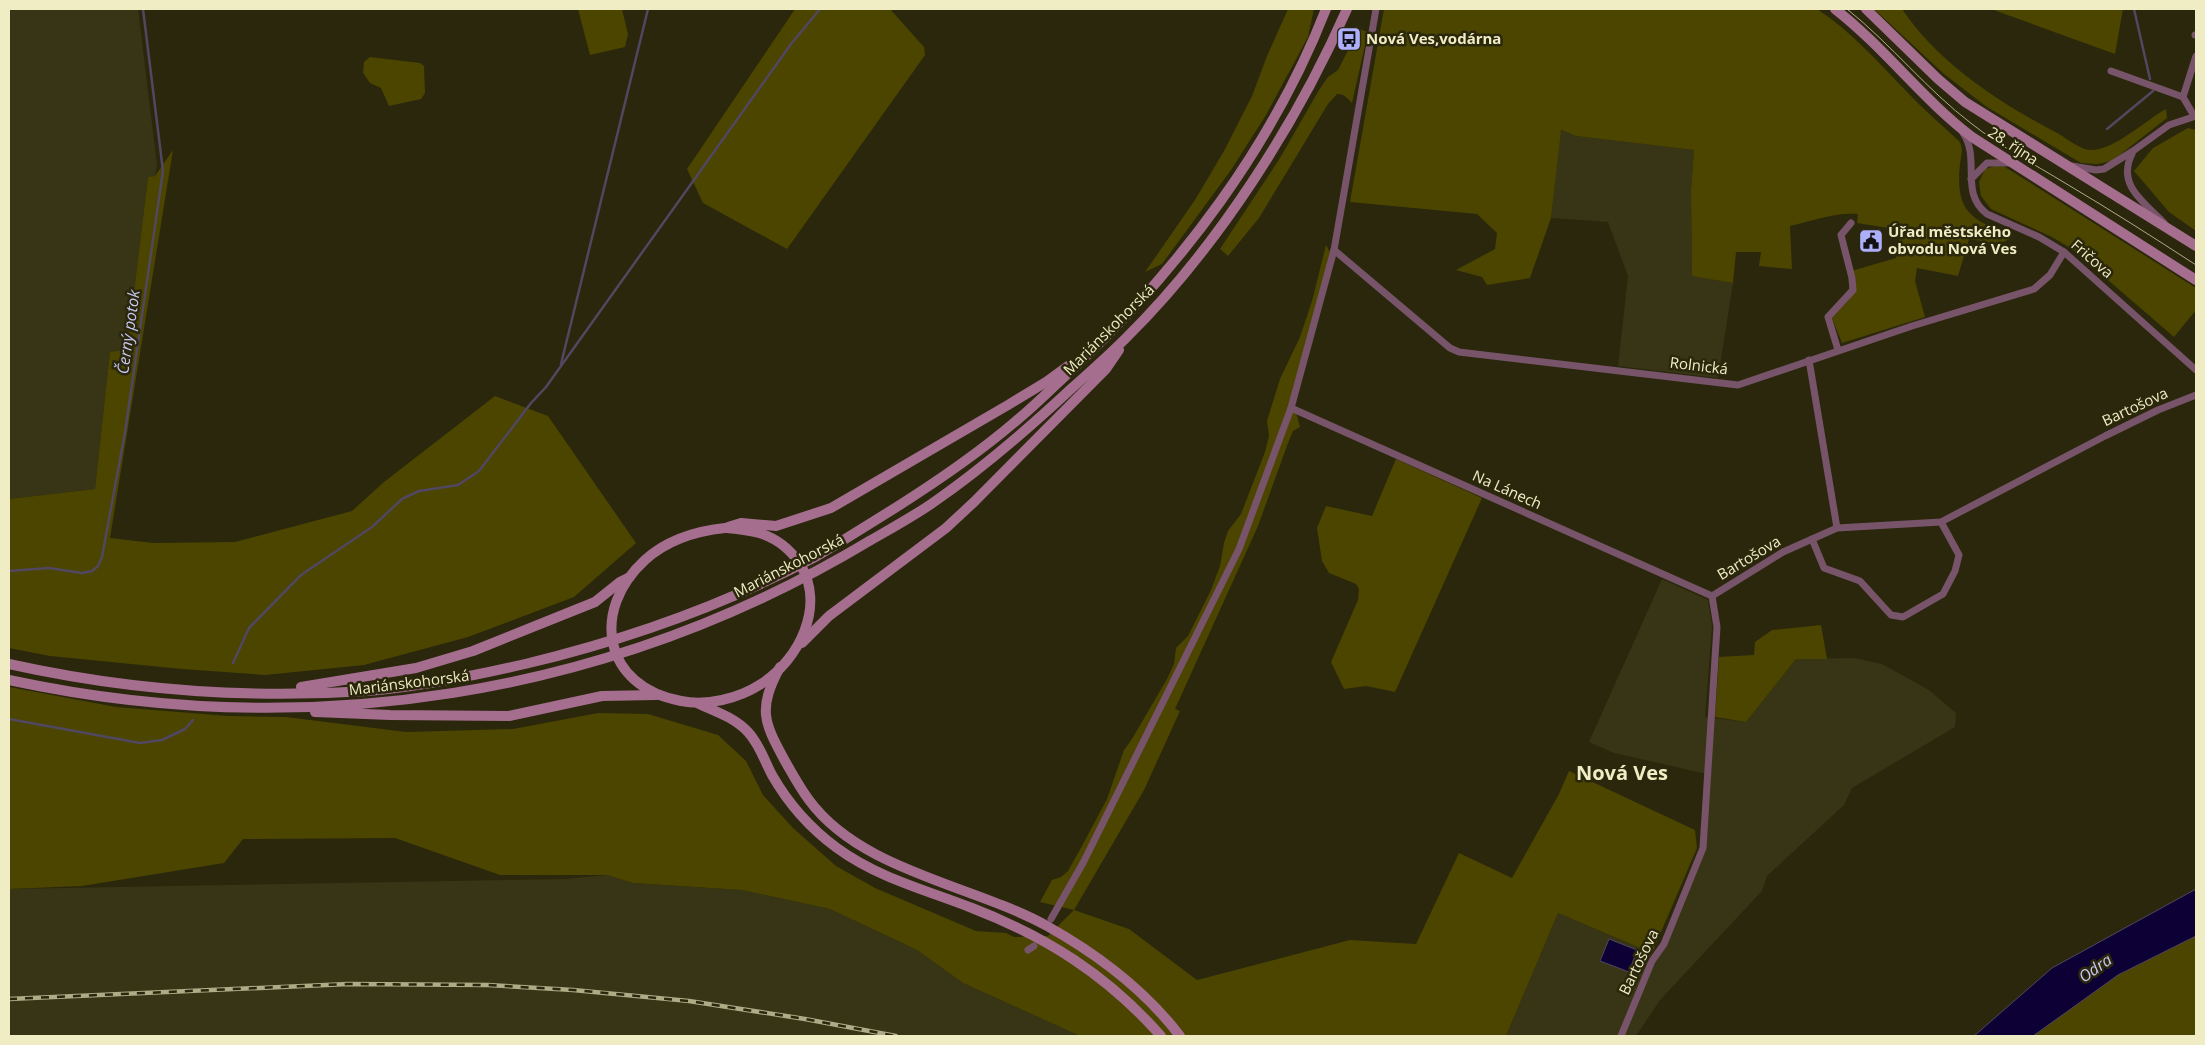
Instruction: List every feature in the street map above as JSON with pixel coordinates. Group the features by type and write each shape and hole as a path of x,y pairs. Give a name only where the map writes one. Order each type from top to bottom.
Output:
{"main road":[{"name":"Mariánskohorská","path":"9,664 117,685 251,694 368,691 474,677 601,645 655,627 738,594 821,554 924,490 1016,422 1117,327 1184,249 1243,167 1291,86 1326,9"},
{"name":"Mariánskohorská","path":"9,680 112,699 198,707 284,709 368,705 472,691 565,670 661,639 744,607 827,567 933,503 1024,433 1128,337 1196,258 1241,197 1298,106 1348,9"},
{"name":"28. října","path":"1835,9 1862,31 1958,126 2011,163 2196,280"},
{"name":"28. října","path":"1866,9 1938,79 1965,102 2072,166 2196,246"},
{"path":"658,695 640,684 624,668 616,657 613,646 612,625 616,601 631,576 645,560 659,549 698,532 742,523 776,526 831,508 1046,382 1072,363 1102,333 1117,327"},
{"path":"284,709 329,714 501,716 531,712 602,696 658,695 698,703 724,699 752,689 770,678 829,616 928,542 974,502 1106,369 1128,337"},
{"path":"725,528 759,533 780,543 794,556 804,571 811,598 809,620 805,631 789,656"},
{"path":"251,694 354,680 416,668 474,651 596,602 620,582 631,576"},
{"path":"780,667 770,686 765,702 767,724 801,789 809,802 823,816 846,835 873,852 1016,911 1077,943 1104,962 1153,1005 1180,1036"},
{"path":"698,703 734,720 749,733 758,744 771,772 789,800 810,825 837,848 867,867 900,882 1010,924 1041,938 1093,972 1121,995 1161,1036"}],"street":[{"path":"1051,919 1084,864 1239,549 1291,408 1334,250 1376,9"},
{"path":"2183,97 2196,56"},
{"path":"2072,166 2096,170 2104,169 2133,152 2169,125 2195,116 2183,97 2111,71"},
{"name":"Fričova","path":"1958,126 1968,140 1972,150 1971,179 1973,195 1983,211 2039,237 2064,252 2196,370"},
{"path":"2133,152 2126,166 2129,183 2140,198 2168,227"},
{"path":"1971,179 1988,163 1993,161 2011,163"},
{"path":"1838,350 1828,317 1852,290 1852,278 1841,235 1851,223"},
{"name":"Rolnická","path":"1334,250 1450,348 1459,352 1738,385 1838,350 2034,289 2050,275 2064,252"},
{"path":"1809,360 1837,528"},
{"name":"Bartošova","path":"1621,1036 1652,961 1664,944 1703,848 1717,627 1712,596 1783,552 1837,528 1941,522 2105,436 2196,394"},
{"name":"Na Lánech","path":"1291,408 1712,596"},
{"path":"1812,539 1824,568 1860,581 1891,615 1903,617 1943,594 1954,572 1959,555 1941,522"}],"shaded area":[{"path":"9,9 138,9 157,165 155,176 148,177 127,351 110,353 95,489 9,499"},
{"path":"578,9 622,9 628,34 625,47 590,55"},
{"path":"795,9 890,9 924,47 925,55 787,249 703,203 687,169"},
{"path":"1288,9 1314,9 1308,37 1266,115 1231,170 1162,264 1145,272 1195,200 1224,151 1252,96"},
{"path":"1384,9 1817,9 1854,38 1920,105 1959,141 1962,149 1959,180 1963,204 1976,219 2013,236 2008,240 1998,243 1969,239 1958,276 1917,268 1915,281 1925,317 1842,343 1832,318 1850,298 1848,272 1896,258 1901,230 1857,223 1858,214 1824,217 1790,226 1792,269 1759,266 1761,252 1736,252 1733,283 1692,276 1691,190 1694,150 1576,136 1561,130 1551,218 1530,278 1487,285 1482,277 1456,270 1495,249 1497,233 1477,214 1350,202"},
{"path":"1874,9 1902,9 1934,48 1973,81 1993,96 2085,149 2098,149 2108,146 2166,109 2167,118 2112,161 2097,164 2081,163 1987,107 1944,74"},
{"path":"1991,9 2123,9 2115,54"},
{"path":"1359,29 1368,32 1352,103 1348,98 1337,94 1328,104 1259,218 1228,256 1220,249 1280,158 1319,90 1328,77 1338,70"},
{"path":"370,57 420,63 424,66 425,93 421,99 389,106 381,88 370,83 363,73 364,62"},
{"path":"2188,128 2196,130 2196,231 2169,212 2134,171 2153,148"},
{"path":"1560,130 1576,136 1694,150 1691,190 1692,275 1733,283 1718,378 1618,366 1628,276 1608,222 1551,218"},
{"path":"173,150 110,538 153,543 235,542 352,511 384,482 495,396 548,416 636,543 574,597 468,637 364,665 265,675 50,656 9,648 9,499 95,489 110,352 127,350 148,177 155,176"},
{"path":"1995,166 2005,167 2196,288 2196,310 2174,337 2072,249 2052,237 1991,209 1981,196 1979,182 1985,169"},
{"path":"1326,245 1332,256 1293,401 1300,427 1293,431 1258,526 1175,709 1180,711 1144,790 1074,910 1040,902 1052,880 1061,877 1068,871 1082,846 1107,799 1124,750 1167,679 1174,664 1176,648 1188,636 1211,590 1220,566 1228,531 1241,514 1265,452 1269,436 1267,421 1280,379 1300,337 1312,301"},
{"path":"1396,459 1482,498 1395,692 1366,686 1344,689 1331,662 1358,600 1359,589 1356,584 1329,573 1322,561 1317,528 1326,506 1372,516"},
{"path":"1662,579 1708,600 1712,626 1705,717 1746,722 1796,659 1854,658 1882,664 1929,690 1956,713 1955,727 1852,788 1844,805 1767,876 1762,891 1660,1000 1636,1036 1621,1036 1665,940 1702,850 1707,774 1614,753 1589,742"},
{"path":"1821,625 1827,659 1796,659 1746,722 1715,717 1719,657 1754,655 1755,642 1772,630"},
{"path":"9,687 116,707 228,716 286,717 406,732 513,729 598,713 648,714 718,735 746,761 763,795 793,828 836,866 875,888 976,931 1006,933 1014,937 1048,936 1074,910 1129,929 1197,980 1350,940 1416,944 1459,853 1512,878 1559,794 1569,771 1695,830 1697,848 1652,953 1558,913 1506,1036 1080,1036 963,983 917,950 830,909 742,890 633,883 607,875 500,875 395,838 243,839 224,863 82,886 9,889"},
{"path":"607,875 633,883 742,890 830,909 917,950 963,983 1080,1036 9,1036 9,889 565,879"},
{"path":"1558,913 1652,953 1620,1036 1506,1036"},
{"path":"2196,936 2196,1036 2033,1036 2118,975"}],"water":[{"name":"Odra","path":"2196,889 2196,936 2118,975 2033,1036 1974,1036 2052,968"},
{"path":"1609,939 1637,950 1629,972 1600,961"}],"waterway":[{"name":"Černý potok","path":"9,571 49,568 82,573 92,571 98,566 102,557 125,432 163,171 143,9"},
{"path":"561,364 648,9"},
{"path":"233,663 249,628 301,575 372,527 402,499 419,491 458,485 479,471 531,403 546,387 791,44 820,9"},
{"path":"2134,9 2150,79"},
{"path":"2107,129 2153,91"},
{"path":"9,719 140,743 162,740 185,729 193,720"}],"tram line":[{"path":"1847,9 1879,37 1940,97 1983,132 2196,265"}],"railway":[{"path":"9,999 348,984 488,985 573,990 689,1001 805,1019 896,1036"}],"place":[{"name":"Nová Ves,vodárna","path":"1349,39"},
{"name":"Úřad městského obvodu Nová Ves","path":"1871,241"}],"district":[{"name":"Nová Ves","path":"1622,773"}]}
